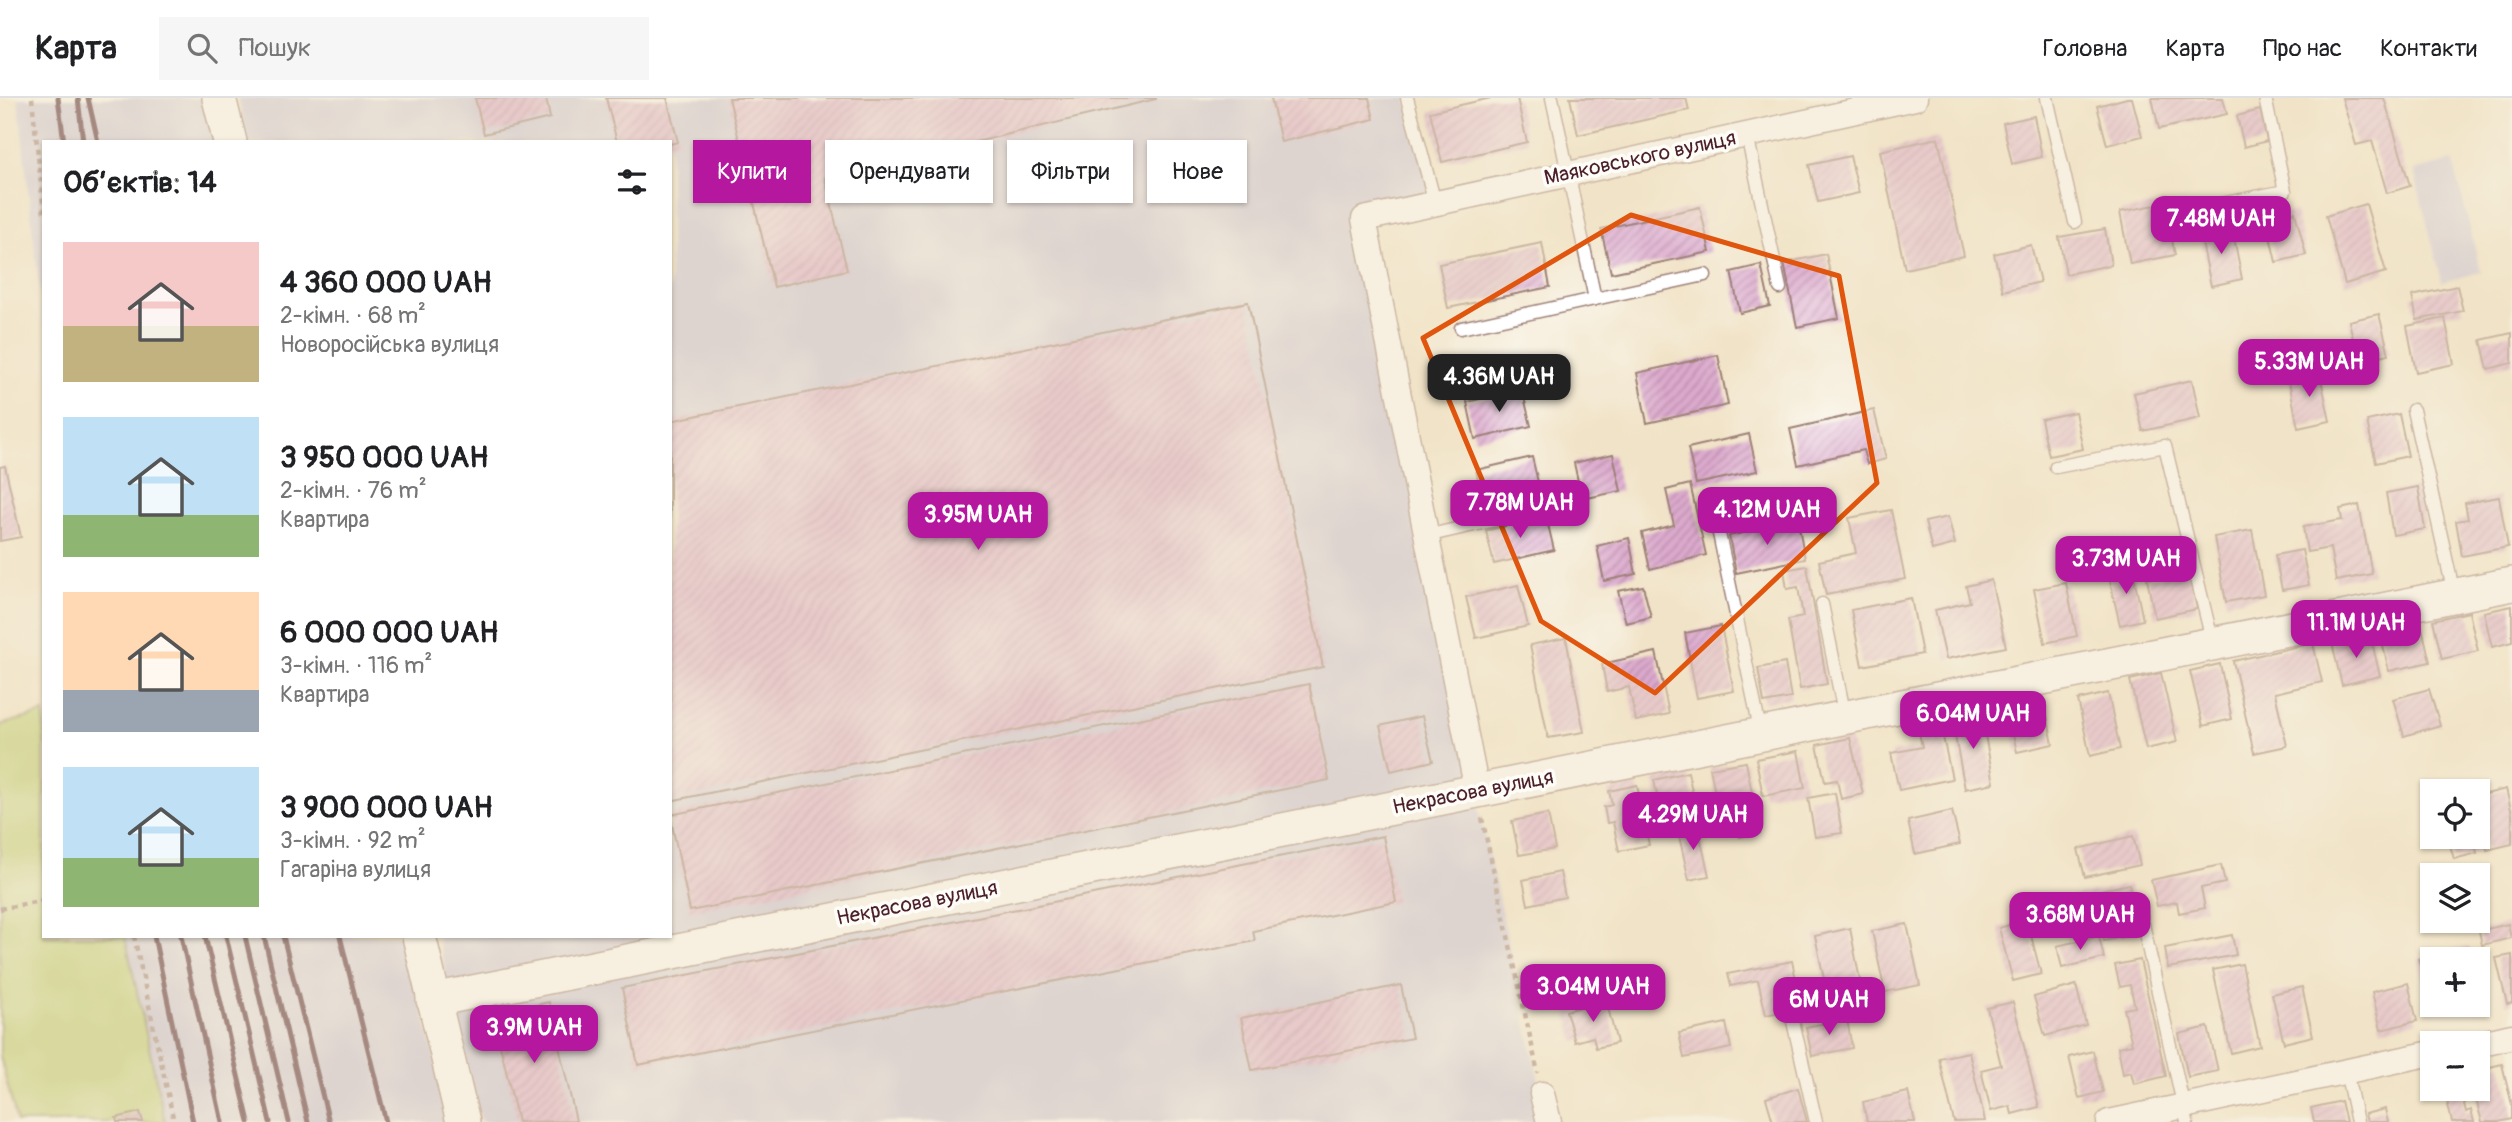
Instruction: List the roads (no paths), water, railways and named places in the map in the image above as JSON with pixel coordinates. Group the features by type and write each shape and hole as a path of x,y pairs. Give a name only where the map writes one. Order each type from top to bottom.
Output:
{"street":[{"path":"219,98 230,140"},
{"name":"Маяковського вулиця","path":"1426,537 1364,219 1915,98"},
{"path":"1426,537 1476,791"},
{"name":"Некрасова вулиця","path":"433,1000 2512,584"},
{"path":"419,938 463,1122"},
{"path":"2490,1042 2512,1037"},
{"path":"2109,1122 2185,1114 2346,1071 2420,1056"},
{"path":"1542,1094 1549,1122"}],"lane":[{"path":"1407,98 1435,204"},
{"path":"1552,98 1595,299"},
{"path":"2047,98 2076,222"},
{"path":"2221,204 2286,191 2265,98"},
{"path":"1747,135 1780,288"},
{"path":"1461,328 1705,275"},
{"path":"2413,410 2454,596"},
{"path":"2056,467 2165,446 2214,644"},
{"path":"1426,537 1561,505"},
{"path":"1713,505 1760,734"},
{"path":"1822,604 1845,718"},
{"path":"2139,906 2185,1114"},
{"path":"1792,1017 1816,1122"},
{"path":"2346,1071 2357,1122"}],"railway":[{"path":"58,98 64,140"},
{"path":"78,98 83,140"},
{"path":"88,98 98,140"},
{"path":"154,938 193,1122"},
{"path":"181,938 222,1122"},
{"path":"205,938 249,1122"},
{"path":"226,938 270,1122"},
{"path":"245,938 289,1122"},
{"path":"264,938 308,1122"},
{"path":"283,938 329,1122"},
{"path":"340,938 386,1122"}]}
